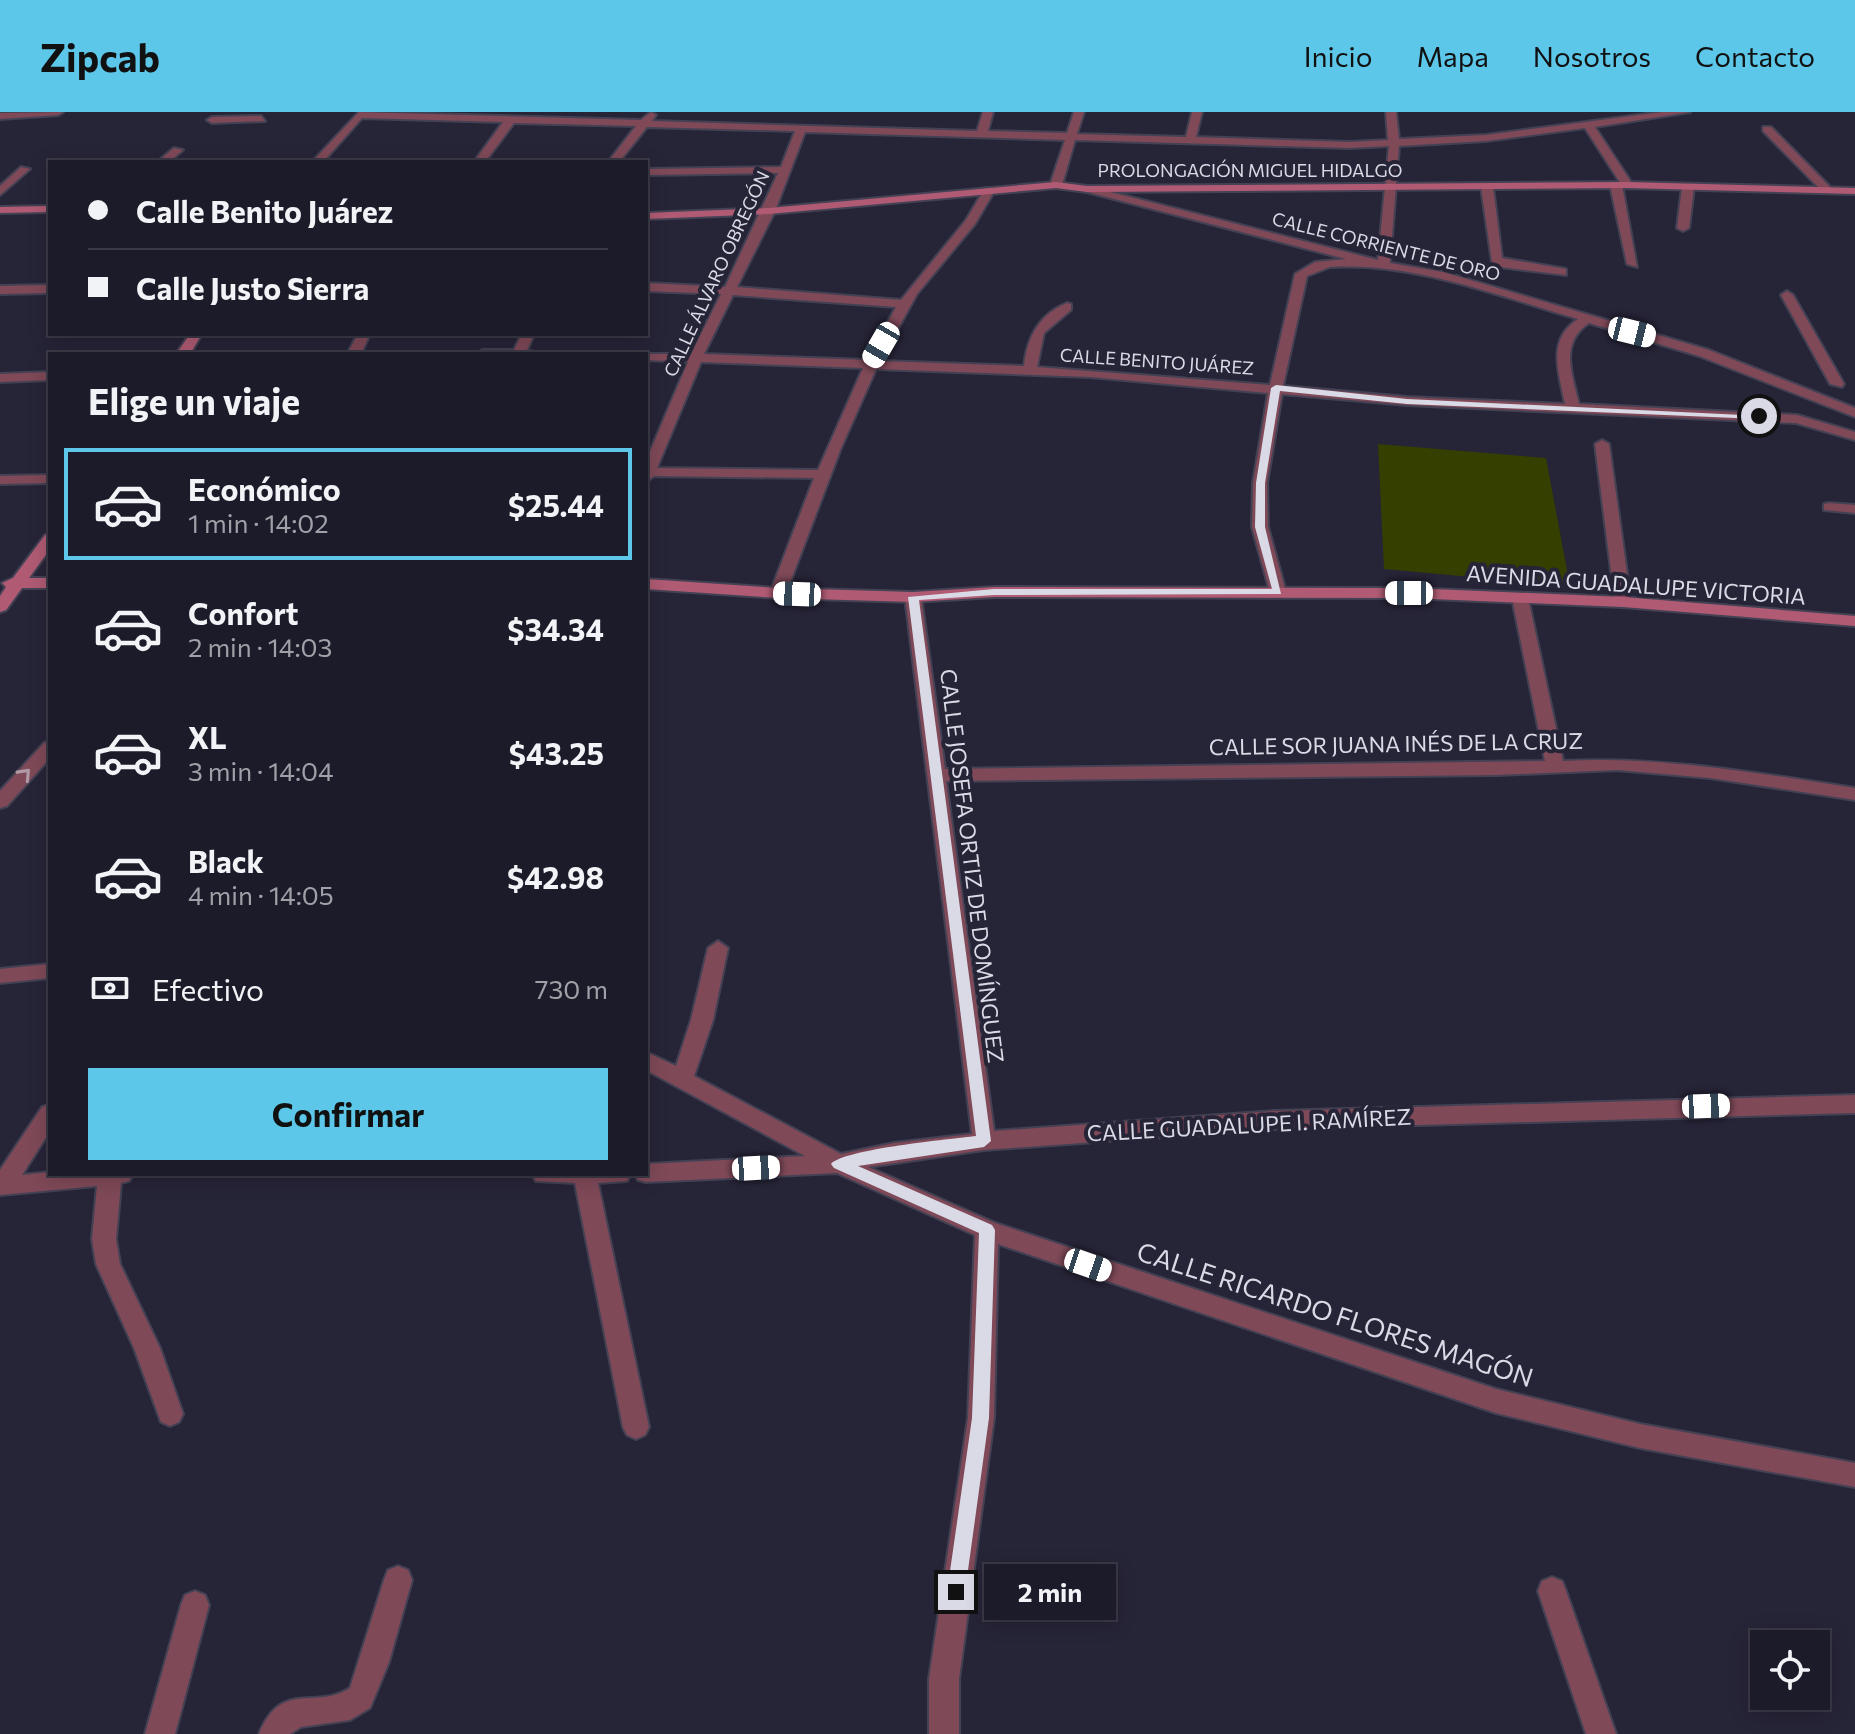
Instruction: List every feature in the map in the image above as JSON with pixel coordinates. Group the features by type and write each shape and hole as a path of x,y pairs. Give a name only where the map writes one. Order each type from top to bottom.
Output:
{"street":[{"path":"0,116 58,112"},
{"path":"231,120 241,112"},
{"path":"615,160 653,112"},
{"path":"684,123 729,112"},
{"path":"982,133 988,112"},
{"path":"1056,185 1079,112"},
{"path":"1190,141 1197,112"},
{"path":"1278,592 1260,527 1260,483 1276,388 1301,274 1309,267 1326,263 1384,265 1394,144 1391,112"},
{"path":"319,160 359,113 1190,141 1394,144 1470,139 1588,124 1610,117 1685,112"},
{"path":"880,117 895,131"},
{"path":"480,160 512,118"},
{"path":"212,120 261,119"},
{"path":"1588,124 1622,185 1633,264"},
{"name":"CALLE ÁLVARO OBREGÓN","path":"648,472 696,357 769,211 801,129"},
{"path":"1767,129 1828,191"},
{"path":"165,160 178,150"},
{"path":"0,192 25,169"},
{"path":"648,172 786,170"},
{"name":"PROLONGACIÓN MIGUEL HIDALGO","path":"648,216 769,211 1056,185 1087,189 1390,189 1622,185 1855,191"},
{"path":"1487,187 1496,259 1500,263 1562,272"},
{"path":"1683,228 1688,187"},
{"name":"CALLE CORRIENTE DE ORO","path":"1087,189 1384,265 1439,275 1704,353 1855,413"},
{"path":"778,593 869,365 904,304 980,210 989,190"},
{"path":"0,210 48,209"},
{"path":"648,287 904,304"},
{"path":"0,290 48,289"},
{"path":"1787,295 1844,384 1811,397"},
{"path":"1030,372 1033,337 1038,328 1067,307"},
{"path":"1573,407 1562,351 1563,337 1572,326 1585,320"},
{"name":"CALLE BENITO JUÁREZ","path":"648,356 1030,372 1276,388 1407,401 1797,419 1855,436"},
{"path":"0,378 48,376"},
{"path":"1602,444 1623,602"},
{"path":"648,474 824,474"},
{"path":"0,480 48,479"},
{"path":"1829,507 1855,509"},
{"path":"0,607 48,541"},
{"path":"0,584 48,583"},
{"name":"AVENIDA GUADALUPE VICTORIA","path":"648,584 778,593 913,597 1007,592 1278,592 1520,598 1623,602 1855,621"},
{"name":"CALLE JOSEFA ORTIZ DE DOMÍNGUEZ","path":"913,597 984,1141"},
{"path":"1520,598 1555,767"},
{"path":"0,802 48,749"},
{"name":"CALLE SOR JUANA INÉS DE LA CRUZ","path":"936,775 1617,764 1694,770 1855,794"},
{"path":"683,1077 702,1020 718,948"},
{"path":"0,976 48,971"},
{"name":"CALLE RICARDO FLORES MAGÓN","path":"648,1061 683,1077 839,1164 987,1230 1496,1401 1640,1436 1855,1475"},
{"name":"CALLE GUADALUPE I. RAMÍREZ","path":"648,1173 839,1164 894,1152 984,1141 1275,1120 1855,1104"},
{"path":"1,1186 48,1116"},
{"path":"1,1186 106,1176"},
{"path":"116,1176 104,1239 108,1264 147,1348 170,1414"},
{"path":"585,1176 636,1427"},
{"path":"944,1734 944,1679 981,1418 987,1230"},
{"path":"274,1734 278,1724 295,1711 347,1708 363,1696 398,1580"},
{"path":"1552,1591 1601,1734"},
{"path":"160,1734 195,1605"}],"green space":[{"path":"1378,444 1546,458 1570,586 1384,569"}],"route":[{"path":"956,1592 981,1418 987,1230 839,1164 894,1152 984,1141 913,597 994,592 1278,592 1260,527 1260,483 1276,388 1407,401 1759,416"}]}
